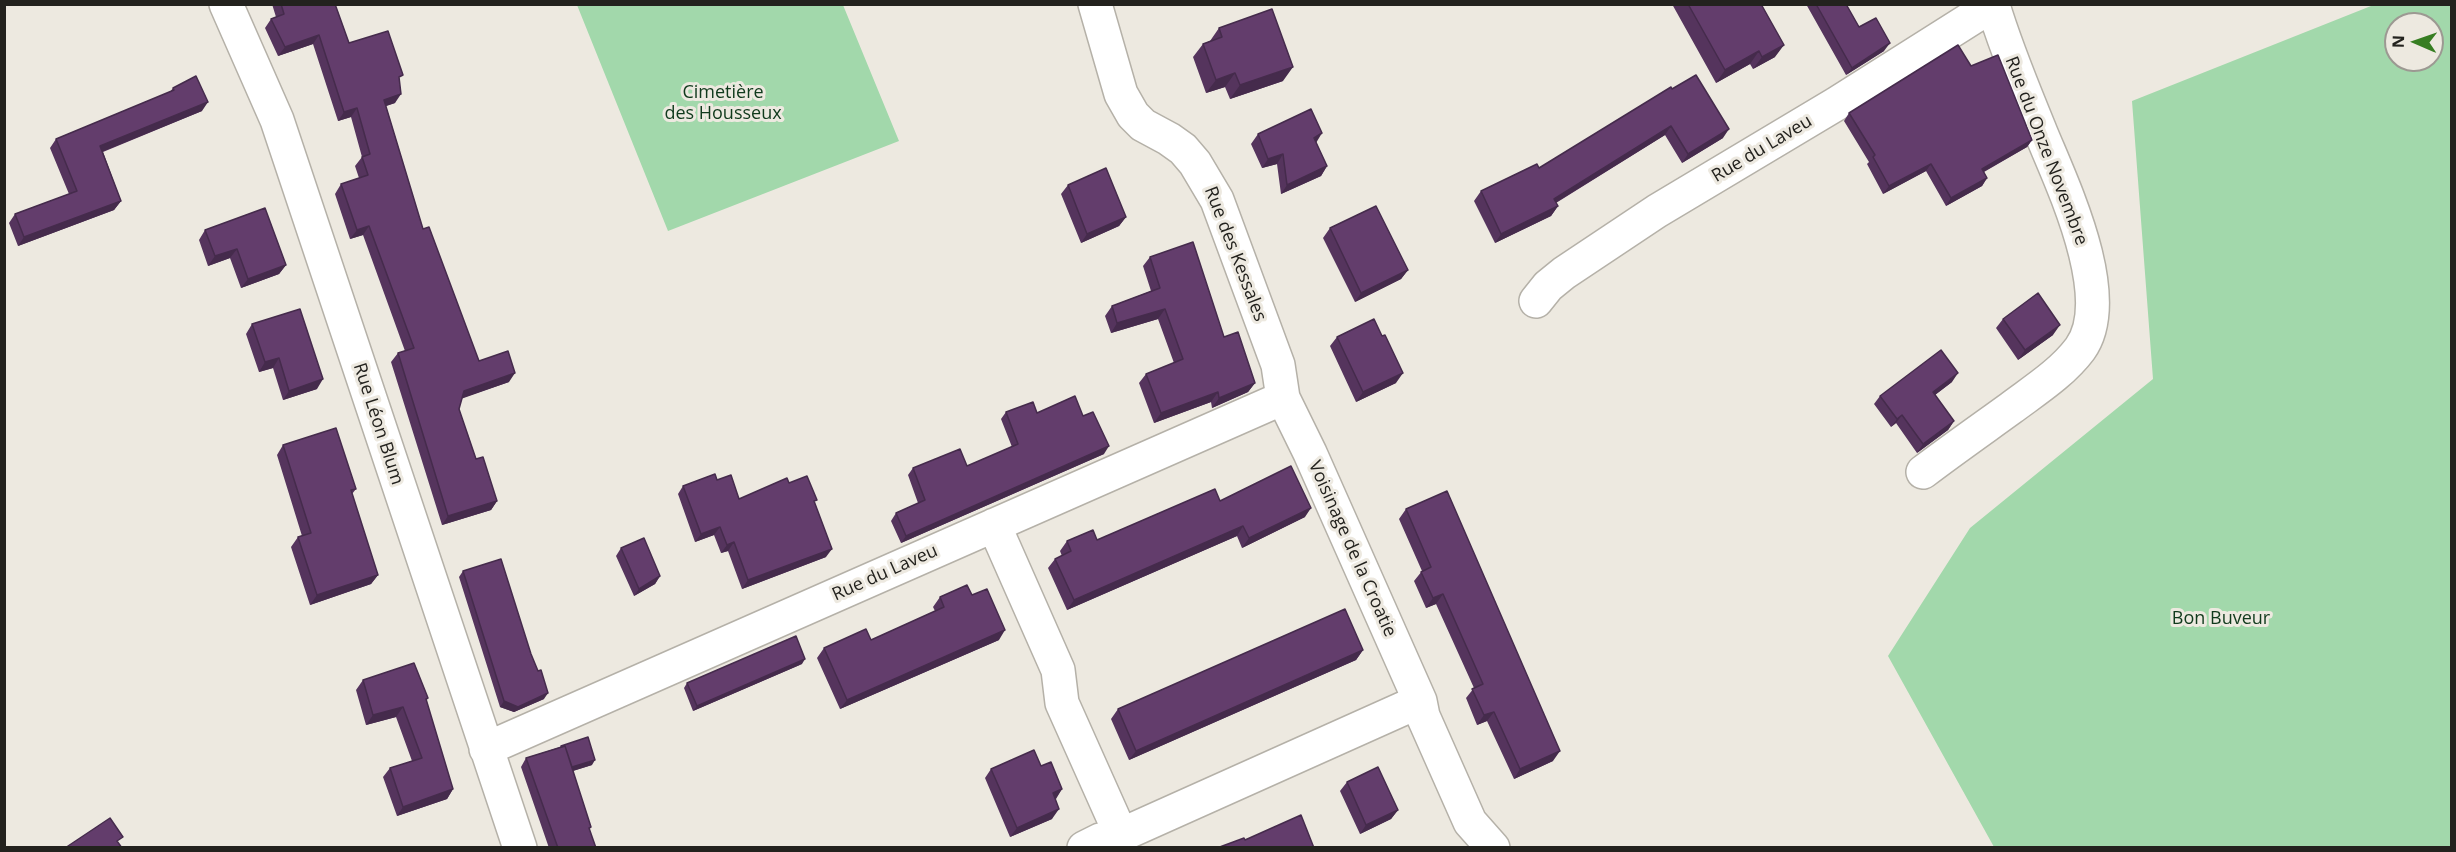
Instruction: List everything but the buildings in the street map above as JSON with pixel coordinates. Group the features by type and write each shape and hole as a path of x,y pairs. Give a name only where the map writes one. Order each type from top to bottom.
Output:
{"street":[{"name":"Rue Léon Blum","path":"226,4 277,120 520,848"},
{"name":"Rue des Kessales","path":"1095,4 1121,94 1133,115 1143,125 1183,149 1200,171 1217,200 1278,365 1283,398"},
{"name":"Rue du Laveu","path":"1536,302 1548,286 1564,273 1656,211 1816,116 1990,6"},
{"name":"Rue du Onze Novembre","path":"1923,472 2034,391 2068,362 2081,347 2092,318 2090,277 2075,218 1990,6"},
{"name":"Rue du Laveu","path":"486,749 1283,398"},
{"name":"Voisinage de la Croatie","path":"1283,398 1310,453 1420,701 1423,716 1470,822 1493,848"},
{"path":"994,525 1058,670 1062,703 1122,835"},
{"path":"1084,848 1100,840 1122,835 1420,701"}],"green space":[{"name":"Bon Buveur","path":"2376,4 2451,5 2451,847 1994,847 1888,656 1970,528 2153,379 2132,101"},
{"name":"Cimetière des Housseux","path":"577,5 843,5 899,141 668,231"}]}
